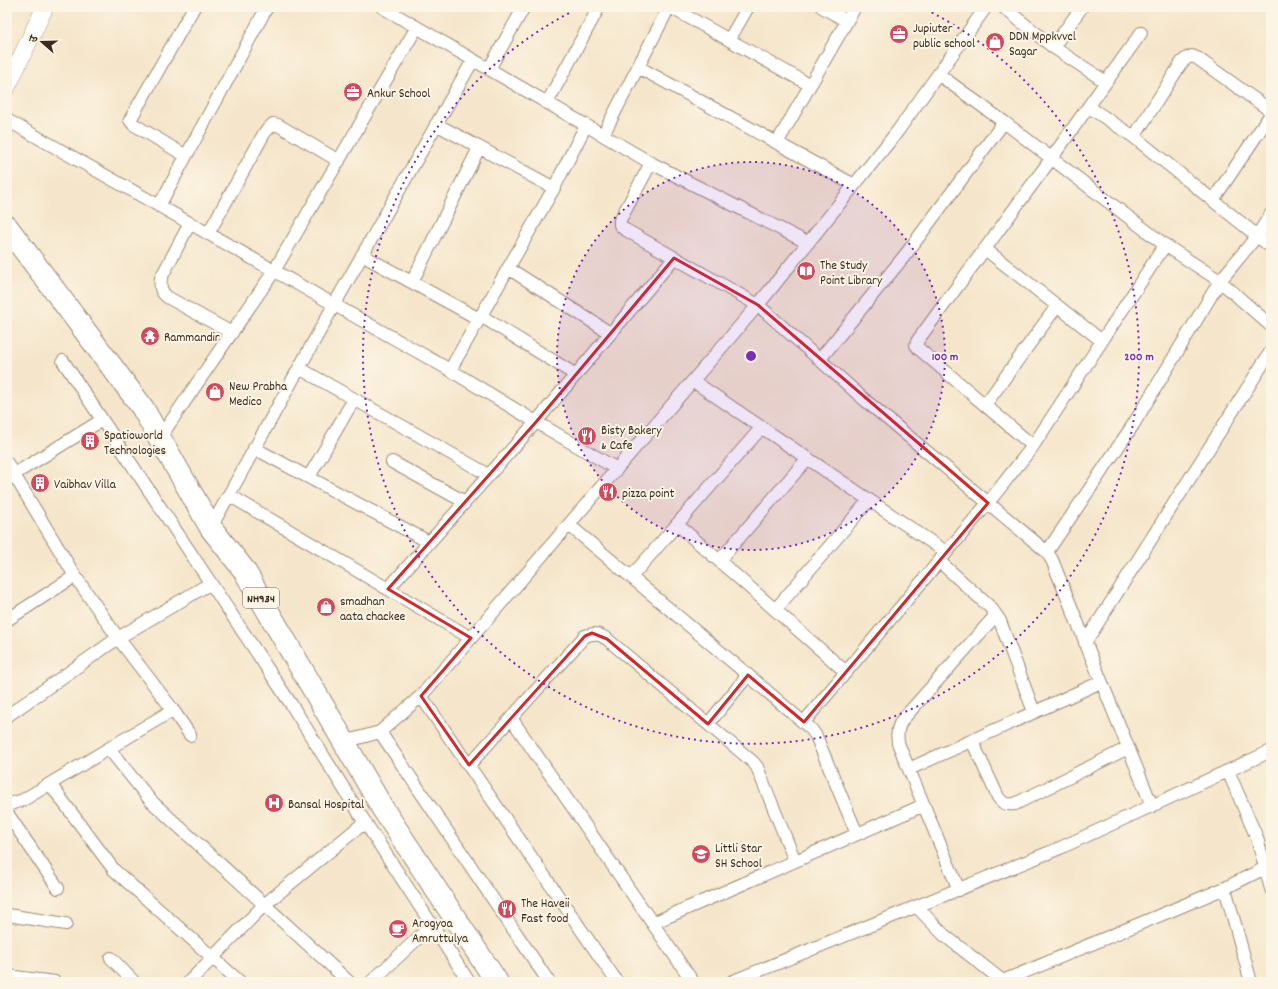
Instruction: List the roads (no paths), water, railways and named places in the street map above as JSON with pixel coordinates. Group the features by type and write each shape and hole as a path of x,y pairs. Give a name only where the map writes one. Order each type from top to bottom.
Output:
{"highway":[{"name":"NH934","path":"7,227 142,407 211,528 244,570 383,809 497,982"}],"main road":[{"path":"7,87 45,7"}],"street":[{"path":"186,156 133,124 130,120 194,7"},
{"path":"159,206 267,7"},
{"path":"382,7 651,163 808,243"},
{"path":"489,69 524,7"},
{"path":"547,103 599,7"},
{"path":"603,135 669,7 810,85"},
{"path":"729,40 748,7"},
{"path":"822,7 847,21"},
{"path":"777,143 855,7"},
{"path":"344,742 380,732 421,696 758,305 897,132 986,7"},
{"path":"1003,7 1053,47 1106,82"},
{"path":"1053,47 1082,7"},
{"path":"159,439 274,271 417,27"},
{"path":"1033,446 916,344 1141,33"},
{"path":"1134,137 1182,62 1192,56 1197,58 1271,111"},
{"path":"215,520 334,304 473,60"},
{"path":"638,67 854,185"},
{"path":"938,74 1004,122 1165,246 1220,281 1271,326"},
{"path":"1088,107 1134,137 1271,247"},
{"path":"1213,200 1271,114"},
{"path":"7,120 450,370 617,469"},
{"path":"820,359 906,254 1004,122"},
{"path":"208,234 265,132 273,124 278,125 339,161"},
{"path":"436,124 554,188"},
{"path":"450,370 554,188 586,125"},
{"path":"412,282 479,148"},
{"path":"651,163 620,220 620,225 624,230 758,305 866,401 1047,552 1052,560 1152,806"},
{"path":"1047,552 1133,425 1220,281 1257,236 1271,214"},
{"path":"190,223 161,278 160,285 162,293 232,333"},
{"path":"804,722 988,503 1033,446 1165,246"},
{"path":"985,249 1102,341"},
{"path":"362,255 480,318 576,375"},
{"path":"388,589 536,422 674,258"},
{"path":"508,268 610,333"},
{"path":"985,405 1057,306"},
{"path":"1085,643 1271,352"},
{"path":"63,361 292,704 365,822 469,982"},
{"path":"299,368 489,474"},
{"path":"693,381 869,500 943,557 991,608 1000,620 1034,712"},
{"path":"309,477 354,399"},
{"path":"10,477 102,420"},
{"path":"631,577 762,427"},
{"path":"254,448 430,542"},
{"path":"719,561 808,458"},
{"path":"7,462 10,477 75,576 118,638 174,710 190,735"},
{"path":"392,462 465,502"},
{"path":"229,495 471,638"},
{"path":"775,610 869,500"},
{"path":"677,524 846,672"},
{"path":"569,525 804,722 816,736 857,834"},
{"path":"7,620 75,576"},
{"path":"7,716 118,638 211,583"},
{"path":"958,890 898,743 898,726 902,719 996,615"},
{"path":"469,765 585,636 592,633 600,635 607,639 753,762 757,767 795,861"},
{"path":"708,724 748,675"},
{"path":"909,769 1101,682"},
{"path":"421,696 617,982"},
{"path":"7,805 23,800 174,710"},
{"path":"511,718 693,982"},
{"path":"380,732 549,982"},
{"path":"972,741 998,797 1002,803 1008,805 1015,804 1128,748"},
{"path":"109,749 151,801 349,982"},
{"path":"731,982 1060,848 1271,751"},
{"path":"1228,771 1266,860 1271,889"},
{"path":"50,784 114,870 240,982"},
{"path":"652,923 924,805"},
{"path":"7,813 58,888"},
{"path":"189,982 264,905 365,822"},
{"path":"917,907 944,935 1003,982 1225,888 1266,860"},
{"path":"1225,888 1251,982"},
{"path":"7,915 66,924"},
{"path":"371,982 432,925"},
{"path":"111,958 134,982"},
{"path":"7,976 55,982"}],"place":[{"name":"Jupiuter public school","path":"899,34"},
{"name":"DDN Mppkvvcl Sagar","path":"995,42"},
{"name":"Ankur School","path":"353,92"},
{"name":"The Study Point Library","path":"806,271"},
{"name":"Rammandir","path":"150,336"},
{"name":"New Prabha Medico","path":"215,392"},
{"name":"Bisty Bakery & Cafe","path":"587,436"},
{"name":"Spatioworld Technologies","path":"90,441"},
{"name":"Vaibhav Villa","path":"40,483"},
{"name":"pizza point","path":"608,492"},
{"name":"smadhan aata chackee","path":"326,607"},
{"name":"Bansal Hospital","path":"274,803"},
{"name":"Littli Star SH School","path":"701,854"},
{"name":"The Haveii Fast food","path":"507,909"},
{"name":"Arogyoa Amruttulya","path":"398,929"}]}
